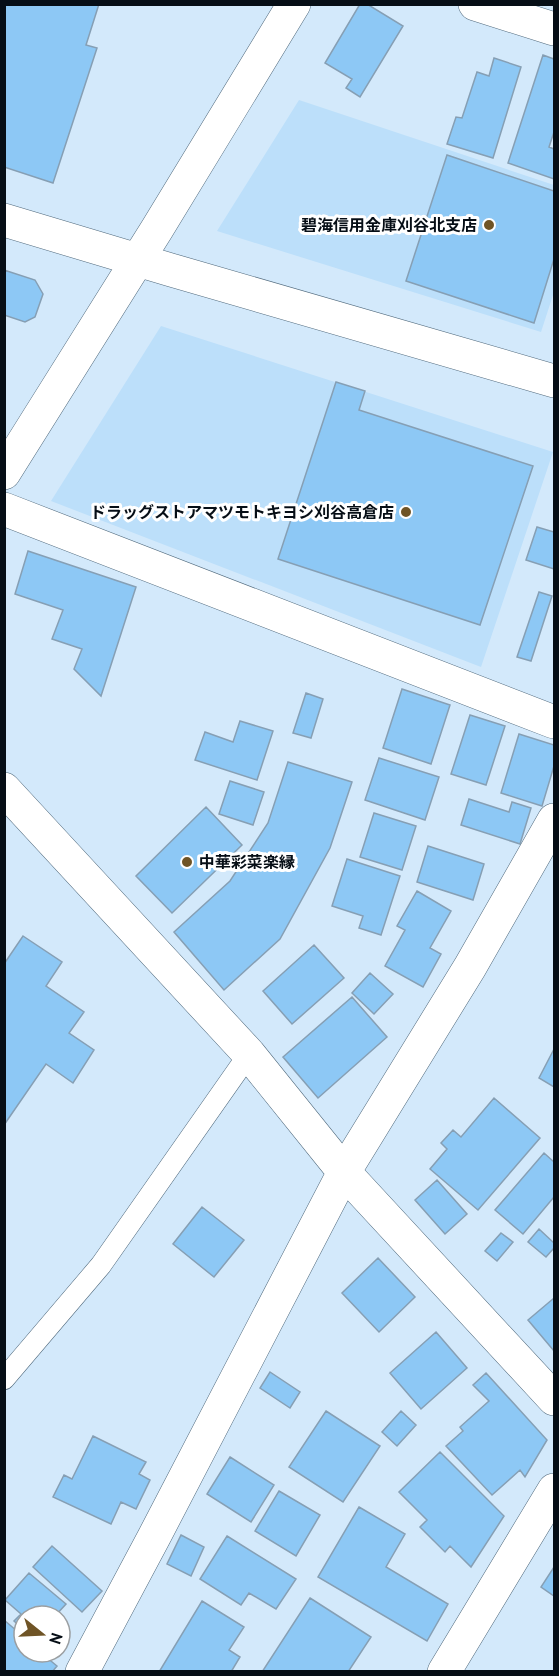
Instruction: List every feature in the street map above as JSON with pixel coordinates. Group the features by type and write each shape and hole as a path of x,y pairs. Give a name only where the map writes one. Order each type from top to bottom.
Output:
{"street":[{"path":"4,474 294,4"},
{"path":"475,4 555,29"},
{"path":"4,220 555,381"},
{"path":"4,509 555,722"},
{"path":"4,789 249,1054 344,1172 555,1399"},
{"path":"82,1671 344,1172 464,976 555,820"},
{"path":"444,1671 555,1490"}],"lane":[{"path":"4,1380 101,1265 249,1054"}],"shaded area":[{"name":"碧海信用金庫刈谷北支店","path":"299,100 554,185 554,292 541,332 217,231"},
{"name":"ドラッグストアマツモトキヨシ刈谷高倉店","path":"161,326 553,452 481,667 51,501"}],"building":[{"path":"4,4 99,4 86,45 97,48 53,183 4,167"},
{"path":"360,4 367,4 403,26 360,97 346,88 352,79 325,63"},
{"path":"543,55 554,59 554,132 549,147 554,149 554,179 508,163"},
{"path":"494,58 521,67 493,158 447,144 456,117 462,118 477,72 489,76"},
{"name":"碧海信用金庫刈谷北支店","path":"447,155 554,191 554,259 534,323 406,281"},
{"path":"4,270 35,280 43,294 35,317 25,322 4,315"},
{"name":"ドラッグストアマツモトキヨシ刈谷高倉店","path":"336,382 365,391 359,410 533,466 480,625 278,559"},
{"path":"537,527 554,532 554,569 526,560"},
{"path":"28,551 136,587 101,696 74,669 82,649 52,639 63,610 15,594"},
{"path":"539,592 552,596 531,661 517,657"},
{"path":"402,689 450,705 431,764 383,748"},
{"path":"306,693 323,699 311,738 293,733"},
{"path":"470,715 505,726 486,785 451,774"},
{"path":"240,721 273,731 257,780 195,760 205,732 233,742"},
{"path":"519,734 554,745 554,766 542,806 501,793"},
{"path":"379,758 439,777 425,820 365,800"},
{"path":"288,762 352,782 330,848 280,939 224,990 174,932 230,881 268,823"},
{"path":"230,781 264,792 253,825 219,814"},
{"path":"469,799 509,812 512,802 531,808 520,844 461,825"},
{"path":"206,807 242,845 172,913 136,876"},
{"path":"374,813 416,826 402,870 360,857"},
{"path":"428,846 484,864 473,900 417,882"},
{"path":"347,859 400,876 381,935 359,928 363,916 332,906"},
{"path":"417,891 451,911 430,948 441,954 423,987 385,966 405,930 397,926"},
{"path":"23,936 62,962 46,986 84,1012 69,1033 94,1050 73,1083 46,1064 4,1125 4,964"},
{"path":"314,945 344,978 292,1024 263,991"},
{"path":"370,973 393,994 374,1014 352,993"},
{"path":"352,997 387,1037 318,1098 283,1057"},
{"path":"554,1049 554,1087 539,1078"},
{"path":"494,1098 540,1138 478,1210 430,1169 447,1149 441,1143 453,1130 461,1137"},
{"path":"544,1153 554,1162 554,1197 523,1234 495,1210"},
{"path":"437,1180 467,1214 445,1234 415,1200"},
{"path":"202,1207 244,1240 214,1277 173,1244"},
{"path":"539,1229 554,1243 554,1248 546,1257 528,1242"},
{"path":"501,1233 513,1242 497,1261 485,1251"},
{"path":"378,1258 415,1297 379,1332 342,1293"},
{"path":"554,1298 554,1351 528,1320"},
{"path":"436,1332 467,1368 421,1409 390,1373"},
{"path":"270,1372 300,1392 290,1408 260,1388"},
{"path":"486,1373 547,1440 525,1477 520,1470 492,1495 446,1446 463,1431 460,1427 489,1401 473,1385"},
{"path":"326,1411 380,1446 343,1502 289,1467"},
{"path":"401,1411 416,1425 397,1446 382,1432"},
{"path":"93,1436 146,1462 139,1474 150,1480 136,1509 121,1502 111,1524 53,1497 64,1475 72,1479"},
{"path":"440,1452 504,1516 471,1567 450,1546 445,1552 420,1527 427,1520 399,1492"},
{"path":"230,1457 274,1485 251,1522 207,1494"},
{"path":"279,1491 320,1515 296,1556 255,1531"},
{"path":"359,1507 405,1534 386,1567 448,1604 427,1641 318,1577"},
{"path":"181,1535 204,1547 191,1576 167,1564"},
{"path":"227,1536 296,1579 276,1609 249,1593 241,1605 200,1579"},
{"path":"52,1546 102,1591 82,1612 33,1567"},
{"path":"554,1567 554,1596 541,1587"},
{"path":"29,1573 66,1604 12,1604 12,1606 5,1600"},
{"path":"310,1598 371,1637 348,1672 262,1672"},
{"path":"202,1601 244,1627 229,1650 240,1657 231,1672 159,1672"},
{"path":"4,1620 12,1627 12,1664 55,1664 57,1666 52,1672 4,1672"}],"place":[{"name":"碧海信用金庫刈谷北支店","path":"489,225"},
{"name":"ドラッグストアマツモトキヨシ刈谷高倉店","path":"406,512"},
{"name":"中華彩菜楽縁","path":"187,862"}]}
